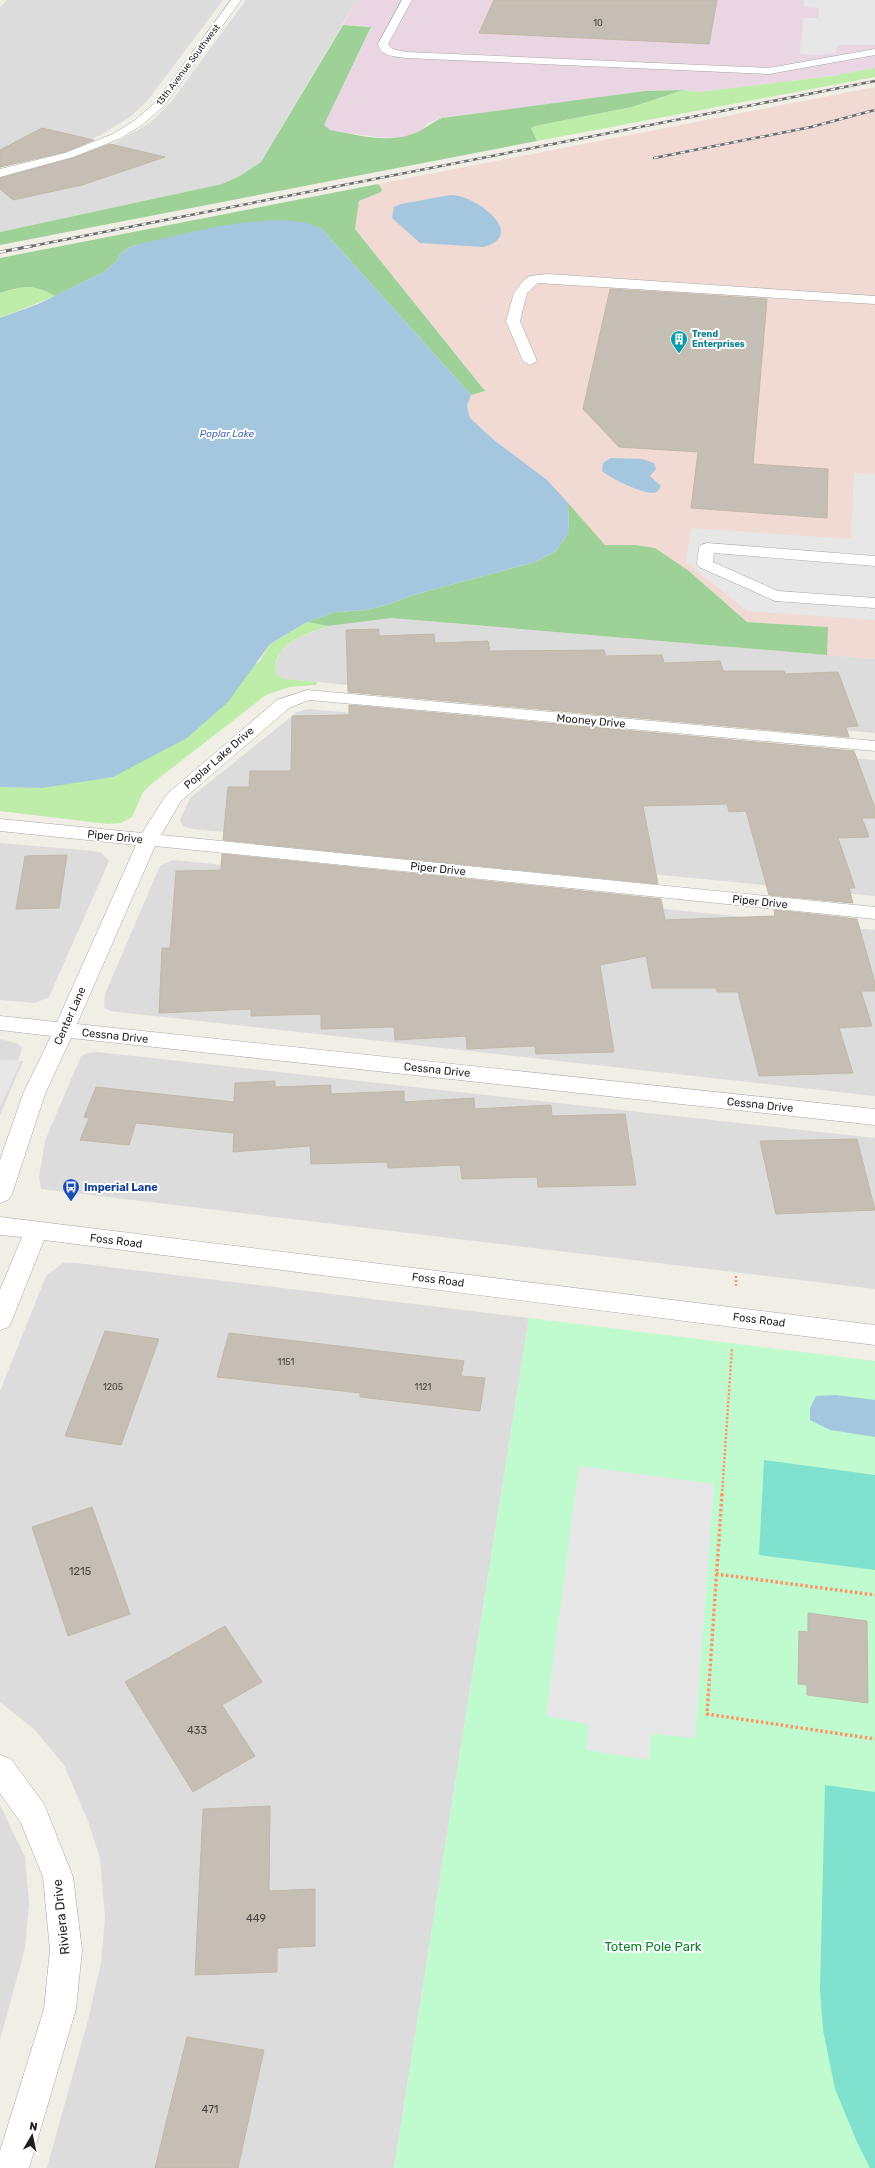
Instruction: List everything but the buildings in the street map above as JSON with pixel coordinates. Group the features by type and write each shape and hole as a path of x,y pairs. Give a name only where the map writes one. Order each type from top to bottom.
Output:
{"street":[{"name":"13th Avenue Southwest","path":"0,173 69,155 117,136 138,123 160,104 236,0"},
{"path":"407,0 383,44 384,48 390,52 406,55 769,70 875,52"},
{"path":"530,360 513,321 521,293 528,284 535,279 548,278 875,300"},
{"path":"875,561 707,548 705,564 775,596 875,603"},
{"name":"Mooney Drive","path":"307,695 875,746"},
{"name":"Poplar Lake Drive","path":"148,840 174,798 283,704 307,695"},
{"name":"Piper Drive","path":"0,825 875,913"},
{"name":"Center Lane","path":"0,1194 34,1094 148,840"},
{"name":"Cessna Drive","path":"0,1023 875,1117"},
{"name":"Foss Road","path":"0,1226 36,1232 875,1335"},
{"path":"0,1320 36,1232"},
{"name":"Riviera Drive","path":"0,1769 33,1814 58,1877 66,1950 60,2009 12,2168"}],"path":[{"path":"736,1276 736,1287"},
{"path":"732,1346 707,1714 875,1739"},
{"path":"716,1574 875,1595"}],"shaded area":[{"path":"7,0 223,0 148,100 130,117 99,136 76,145 0,166 0,7"},
{"path":"246,0 357,0 261,162 240,176 222,184 0,232 0,177 71,159 115,143 151,122 171,102"},
{"path":"357,0 875,0 875,68 832,76 699,92 672,90 645,91 536,107 462,115 442,118 428,123 423,129 412,135 396,138 376,137 329,130 324,125 371,28 368,26 343,25"},
{"path":"804,0 875,0 875,45 837,45 836,53 816,55 800,54 803,18 818,18 819,8 804,7"},
{"path":"875,87 875,659 827,655 827,627 747,622 689,571 655,548 636,545 605,545 470,418 467,406 471,395 485,391 355,229 359,201 381,192 382,189 378,184"},
{"path":"854,473 875,474 875,620 747,611 686,562 691,528 851,539"},
{"path":"391,618 875,659 875,733 284,679 276,675 275,666 281,650 297,638 328,626"},
{"path":"308,709 875,760 875,896 192,829 183,826 180,820 190,798 297,712"},
{"path":"0,843 94,851 102,853 109,861 49,997 35,1003 0,1000"},
{"path":"173,860 875,930 875,1096 110,1011 104,1007 105,994 160,866"},
{"path":"0,1039 17,1043 22,1048 18,1061 23,1061 0,1115"},
{"path":"97,1052 875,1138 875,1289 41,1189 39,1177 45,1141 81,1056 88,1053"},
{"path":"0,1059 21,1061 0,1107"},
{"path":"63,1263 76,1263 529,1318 394,2168 47,2168 88,2020 101,1963 105,1917 100,1858 88,1821 64,1765 35,1730 0,1702 0,1391 46,1276"},
{"path":"764,1460 875,1475 875,1570 759,1555"},
{"path":"579,1466 714,1484 695,1738 654,1734 651,1737 649,1760 586,1750 589,1728 586,1724 546,1716"},
{"path":"825,1785 875,1792 875,2168 870,2168 857,2142 835,2089 823,2030 820,1989"},
{"path":"0,1805 25,1857 29,1902 25,1948 0,2040"}],"green space":[{"path":"343,25 371,27 324,125 330,130 371,137 402,137 416,133 442,118 645,91 683,90 632,107 535,126 531,128 537,141 0,245 0,232 222,184 240,176 261,162"},
{"path":"875,68 875,77 537,141 531,128 632,107 683,90 699,92 832,76"},
{"path":"378,184 382,189 381,192 359,201 355,229 485,391 471,395 321,228 230,225 132,246 120,254 117,261 102,273 55,296 34,287 22,287 0,293 0,258"},
{"path":"32,286 42,289 55,296 0,318 0,293"},
{"path":"568,503 605,545 636,545 655,548 689,571 747,622 828,627 827,655 391,618 328,626 307,622 334,612 367,610 390,604 413,595 535,562 556,551 569,532"},
{"path":"307,622 328,626 300,637 284,648 279,655 276,664 276,675 284,679 317,682 316,685 289,687 266,695 150,785 143,792 132,817 121,823 108,824 0,811 0,787 42,788 259,662 270,644"},
{"name":"Totem Pole Park","path":"529,1318 875,1361 875,2168 394,2168"}],"water":[{"path":"450,195 460,196 471,201 483,207 493,216 499,225 501,234 496,241 483,247 420,243 392,218 394,207 401,204"},
{"name":"Poplar Lake","path":"282,220 303,222 321,228 471,395 467,406 470,418 494,440 547,480 568,503 569,532 556,551 535,562 413,595 390,604 367,610 334,612 307,622 270,644 228,702 187,738 113,777 42,788 0,787 0,318 38,304 102,273 117,261 120,254 132,246 225,226"},
{"path":"611,458 642,459 654,463 656,469 650,476 661,486 657,492 647,492 626,485 606,474 602,471 603,463"},
{"path":"836,1395 875,1400 875,1437 830,1430 810,1420 810,1408 816,1396"}],"railway":[{"path":"27,247 875,81"},
{"path":"654,158 811,127 875,110"},
{"path":"0,252 32,246"}],"place":[{"name":"Trend Enterprises","path":"679,354"},
{"name":"Imperial Lane","path":"71,1202"}]}
